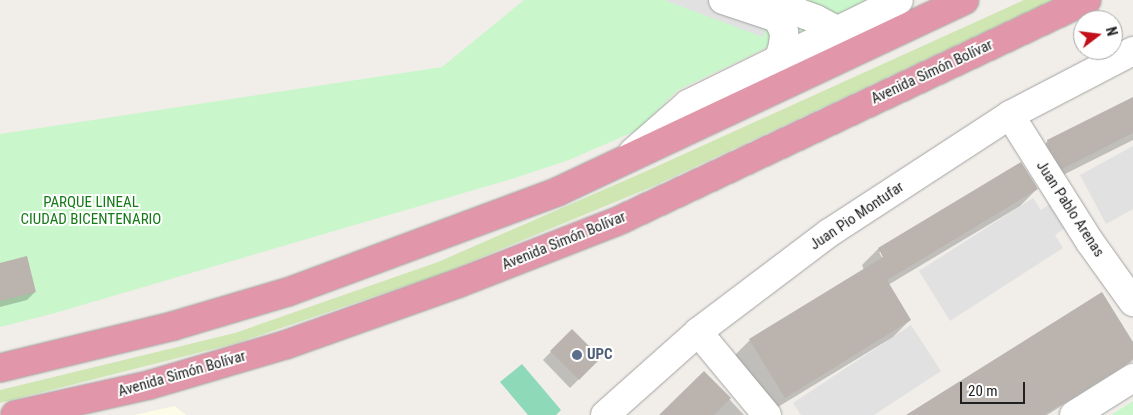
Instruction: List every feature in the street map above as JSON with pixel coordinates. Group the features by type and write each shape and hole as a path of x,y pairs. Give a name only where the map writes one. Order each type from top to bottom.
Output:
{"highway":[{"path":"0,368 173,326 288,292 558,191 619,164 964,0"},
{"name":"Avenida Simón Bolívar","path":"15,415 150,385 285,345 459,282 592,231 627,217 1087,0"}],"street":[{"path":"723,0 777,18 784,32 783,45 778,61"},
{"path":"765,0 816,19 837,30"},
{"path":"619,164 688,104 899,0"},
{"name":"Juan Pio Montufar","path":"605,415 698,332 829,234 1010,114 1133,51"},
{"name":"Juan Pablo Arenas","path":"1010,114 1090,242 1133,302"},
{"path":"698,332 767,415"},
{"path":"1074,415 1133,378"}],"shaded area":[{"path":"664,0 777,0 763,37"},
{"path":"1133,146 1133,209 1106,224 1080,175"},
{"path":"1033,198 1041,210 1053,202 1068,226 1055,235 1063,248 950,321 919,271"},
{"path":"911,325 941,371 874,415 801,415 793,403"},
{"path":"175,406 186,415 134,415"}],"green space":[{"name":"PARQUE LINEAL CIUDAD BICENTENARIO","path":"524,0 867,0 678,90 638,130 569,160 515,178 55,313 0,327 0,134 442,67"},
{"path":"1024,0 1053,0 654,186 441,274 237,343 0,403 0,390 235,333 438,262 651,169"},
{"path":"522,364 561,410 556,415 528,415 500,382"},
{"path":"1133,401 1133,415 1111,415"}],"building":[{"path":"1133,97 1133,133 1062,169 1048,146 1047,140"},
{"path":"1021,162 1038,189 887,280 911,320 785,398 749,339 883,257 878,248"},
{"path":"27,256 36,292 0,301 0,263"},
{"path":"1102,292 1133,342 1133,359 1044,415 906,415"},
{"path":"572,329 601,358 579,380 550,351"},
{"path":"704,371 731,398 714,415 659,415"}],"place":[{"name":"UPC","path":"577,355"}]}
